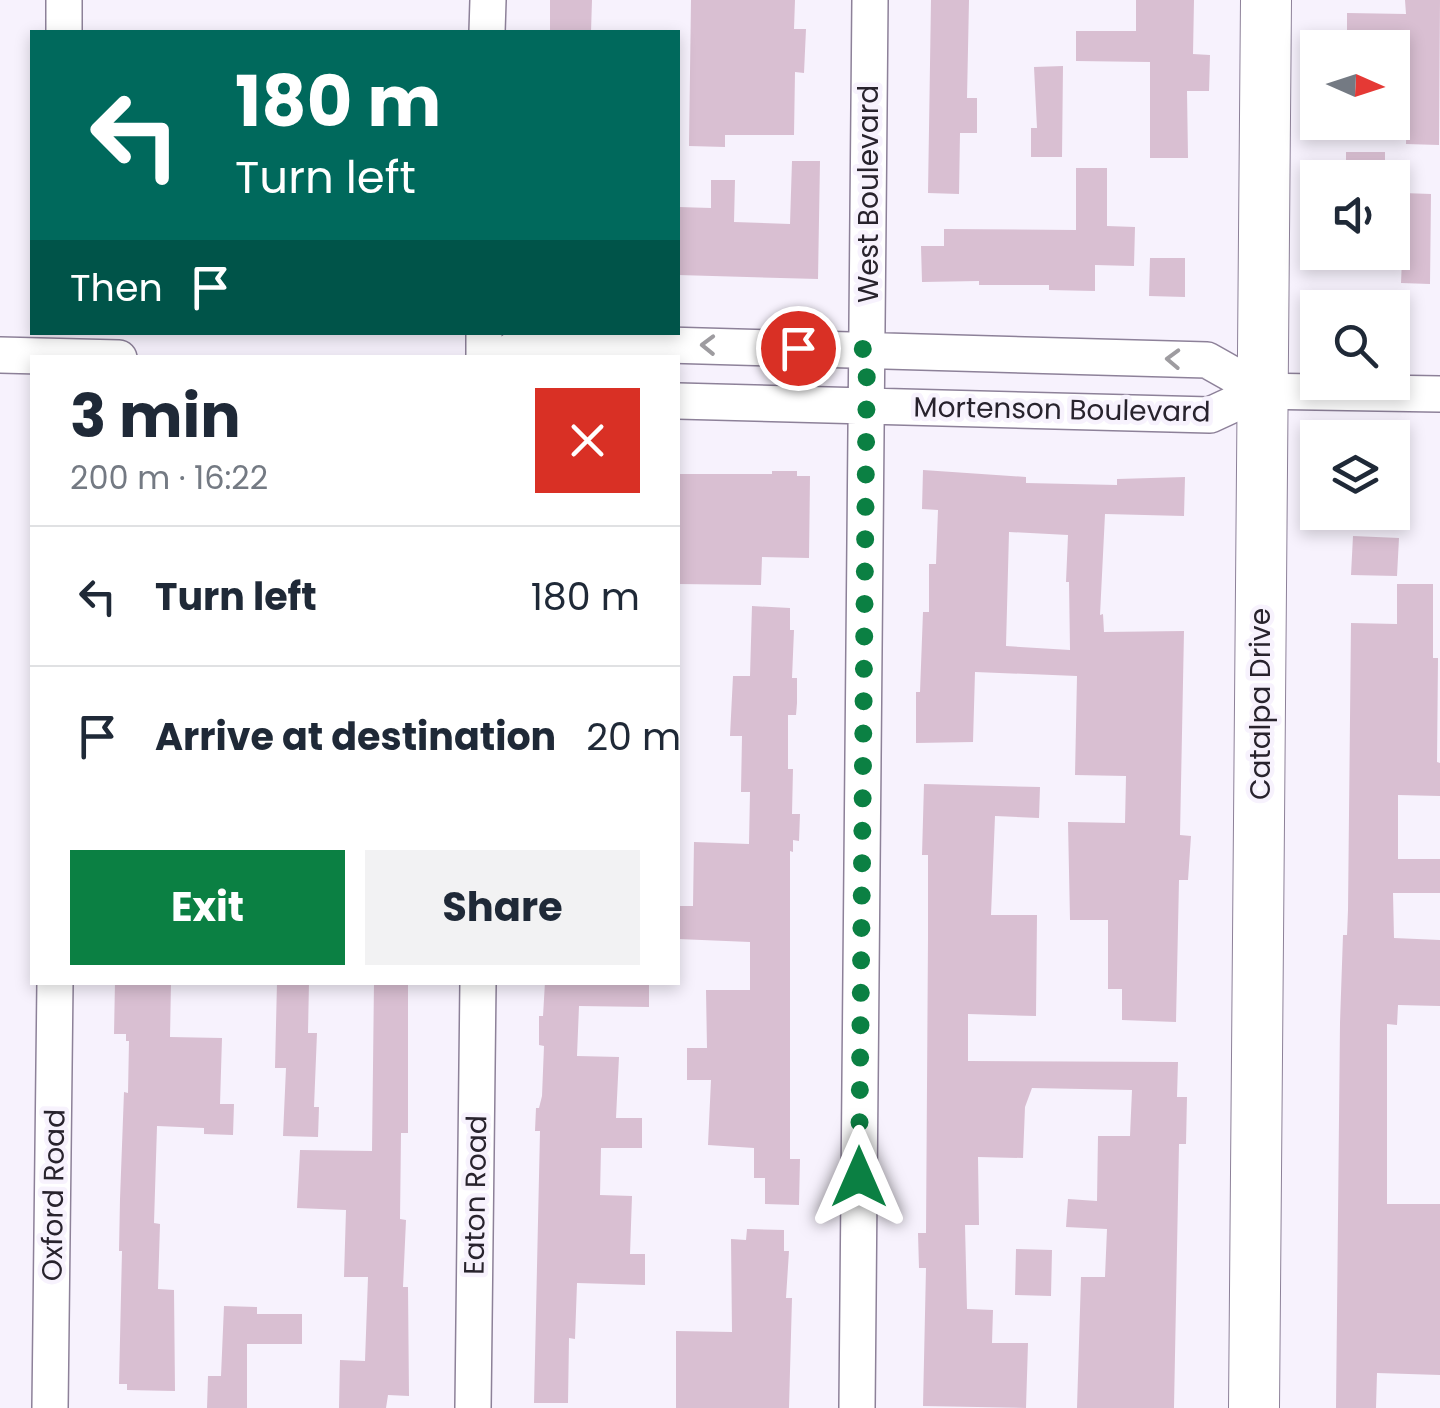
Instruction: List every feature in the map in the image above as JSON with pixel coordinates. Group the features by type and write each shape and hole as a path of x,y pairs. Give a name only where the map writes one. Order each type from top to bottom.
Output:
{"street":[{"path":"64,0 64,30"},
{"path":"487,30 488,0"},
{"name":"West Boulevard","path":"857,1408 870,0"},
{"name":"Catalpa Drive","path":"1254,1408 1266,0"},
{"name":"Mortenson Boulevard","path":"506,355 526,341 1206,360 1262,391"},
{"path":"0,355 30,356"},
{"name":"Mortenson Boulevard","path":"680,401 1210,415 1262,391 1440,394"},
{"name":"Oxford Road","path":"50,1408 55,985"},
{"name":"Eaton Road","path":"473,1408 478,985"}],"building":[{"path":"550,0 592,0 591,30 550,30"},
{"path":"691,0 795,0 794,29 806,29 804,73 795,72 794,135 725,135 725,147 689,146"},
{"path":"931,0 969,0 967,98 977,98 977,133 960,133 959,194 928,193"},
{"path":"1136,0 1194,0 1193,54 1210,55 1209,91 1187,91 1188,158 1150,158 1150,62 1076,61 1076,31 1136,31"},
{"path":"1405,0 1440,0 1439,145 1406,144 1410,140 1410,30 1347,30 1347,13 1406,14"},
{"path":"1063,66 1062,157 1031,157 1031,128 1037,128 1034,67"},
{"path":"1346,152 1385,152 1385,160 1346,160"},
{"path":"792,161 820,161 818,279 680,275 680,207 711,208 711,180 735,180 734,222 790,224"},
{"path":"1076,168 1107,168 1107,226 1135,227 1134,266 1095,265 1095,291 1049,290 1049,285 979,285 979,281 922,282 921,246 944,246 944,229 1076,230"},
{"path":"1410,193 1431,194 1430,284 1401,283 1402,270 1410,270"},
{"path":"1150,258 1185,258 1185,297 1149,296"},
{"path":"923,470 1026,477 1026,483 1117,485 1117,479 1185,477 1184,516 1105,514 1100,615 1103,614 1104,632 1184,631 1180,835 1191,836 1188,880 1179,880 1176,1022 1122,1020 1122,989 1108,989 1108,920 1070,920 1068,822 1125,823 1126,776 1075,775 1077,676 975,672 973,742 916,743 923,612 929,612 929,564 936,564 938,510 922,509","holes":["1009,532 1068,535 1070,650 1006,646"]},
{"path":"797,471 797,476 810,476 809,558 762,557 761,585 680,584 680,474"},
{"path":"1353,536 1399,538 1397,576 1351,575"},
{"path":"1397,584 1433,584 1440,763 1440,796 1398,795 1398,859 1440,859 1440,893 1393,893 1394,938 1440,940 1440,1006 1398,1005 1397,1025 1387,1024 1387,1204 1440,1204 1440,1375 1377,1373 1376,1408 1336,1408 1340,1023 1343,935 1347,935 1348,910 1351,623 1397,624"},
{"path":"752,606 790,608 790,630 794,630 792,678 797,678 797,703 796,715 788,715 788,769 793,769 792,814 800,814 799,841 793,840 793,852 790,851 790,1159 800,1159 799,1205 765,1204 765,1178 754,1178 754,1148 708,1145 711,1080 687,1080 687,1048 707,1048 706,990 750,990 750,942 680,939 680,906 693,906 694,842 749,844 750,792 741,792 742,736 730,736 733,676 750,676"},
{"path":"924,784 1040,787 1039,818 995,816 991,915 1037,915 1036,1016 968,1014 968,1061 1178,1062 1177,1097 1187,1097 1186,1144 1179,1144 1174,1408 1077,1408 1081,1277 1105,1277 1107,1229 1066,1227 1068,1199 1097,1201 1098,1136 1130,1136 1132,1090 1032,1088 1025,1107 1023,1158 978,1157 979,1225 965,1225 967,1309 993,1310 992,1343 1028,1343 1026,1408 923,1406 926,1268 919,1268 918,1233 926,1233 928,855 922,855"},
{"path":"115,985 171,985 170,1037 222,1038 220,1104 234,1104 233,1135 204,1134 204,1128 157,1126 154,1223 160,1224 158,1289 174,1290 175,1391 127,1390 127,1384 119,1384 120,1199 129,1041 126,1034 114,1034"},
{"path":"277,985 309,985 308,1033 317,1033 314,1107 319,1107 318,1137 283,1136 286,1068 275,1068"},
{"path":"374,985 408,985 408,1133 401,1133 400,1219 406,1220 403,1287 408,1287 409,1396 388,1395 386,1408 339,1408 340,1360 365,1361 368,1277 344,1277 346,1210 297,1208 300,1150 372,1151"},
{"path":"545,985 649,985 649,1007 579,1006 577,1056 619,1057 616,1118 642,1118 642,1148 601,1148 600,1195 632,1196 630,1254 645,1254 645,1285 577,1283 575,1339 569,1338 568,1403 534,1403 540,1131 535,1131 536,1108 542,1096 544,1046 539,1045 539,1016 543,1016"},
{"path":"747,1229 784,1230 784,1251 789,1251 789,1408 676,1408 676,1331 732,1332 731,1239 746,1240"},
{"path":"1016,1249 1052,1250 1051,1296 1015,1295"},
{"path":"224,1306 257,1307 257,1314 302,1314 302,1344 247,1344 247,1408 207,1408 208,1376 221,1376"}],"route":[{"path":"798,348 867,349 859,1177"}]}
